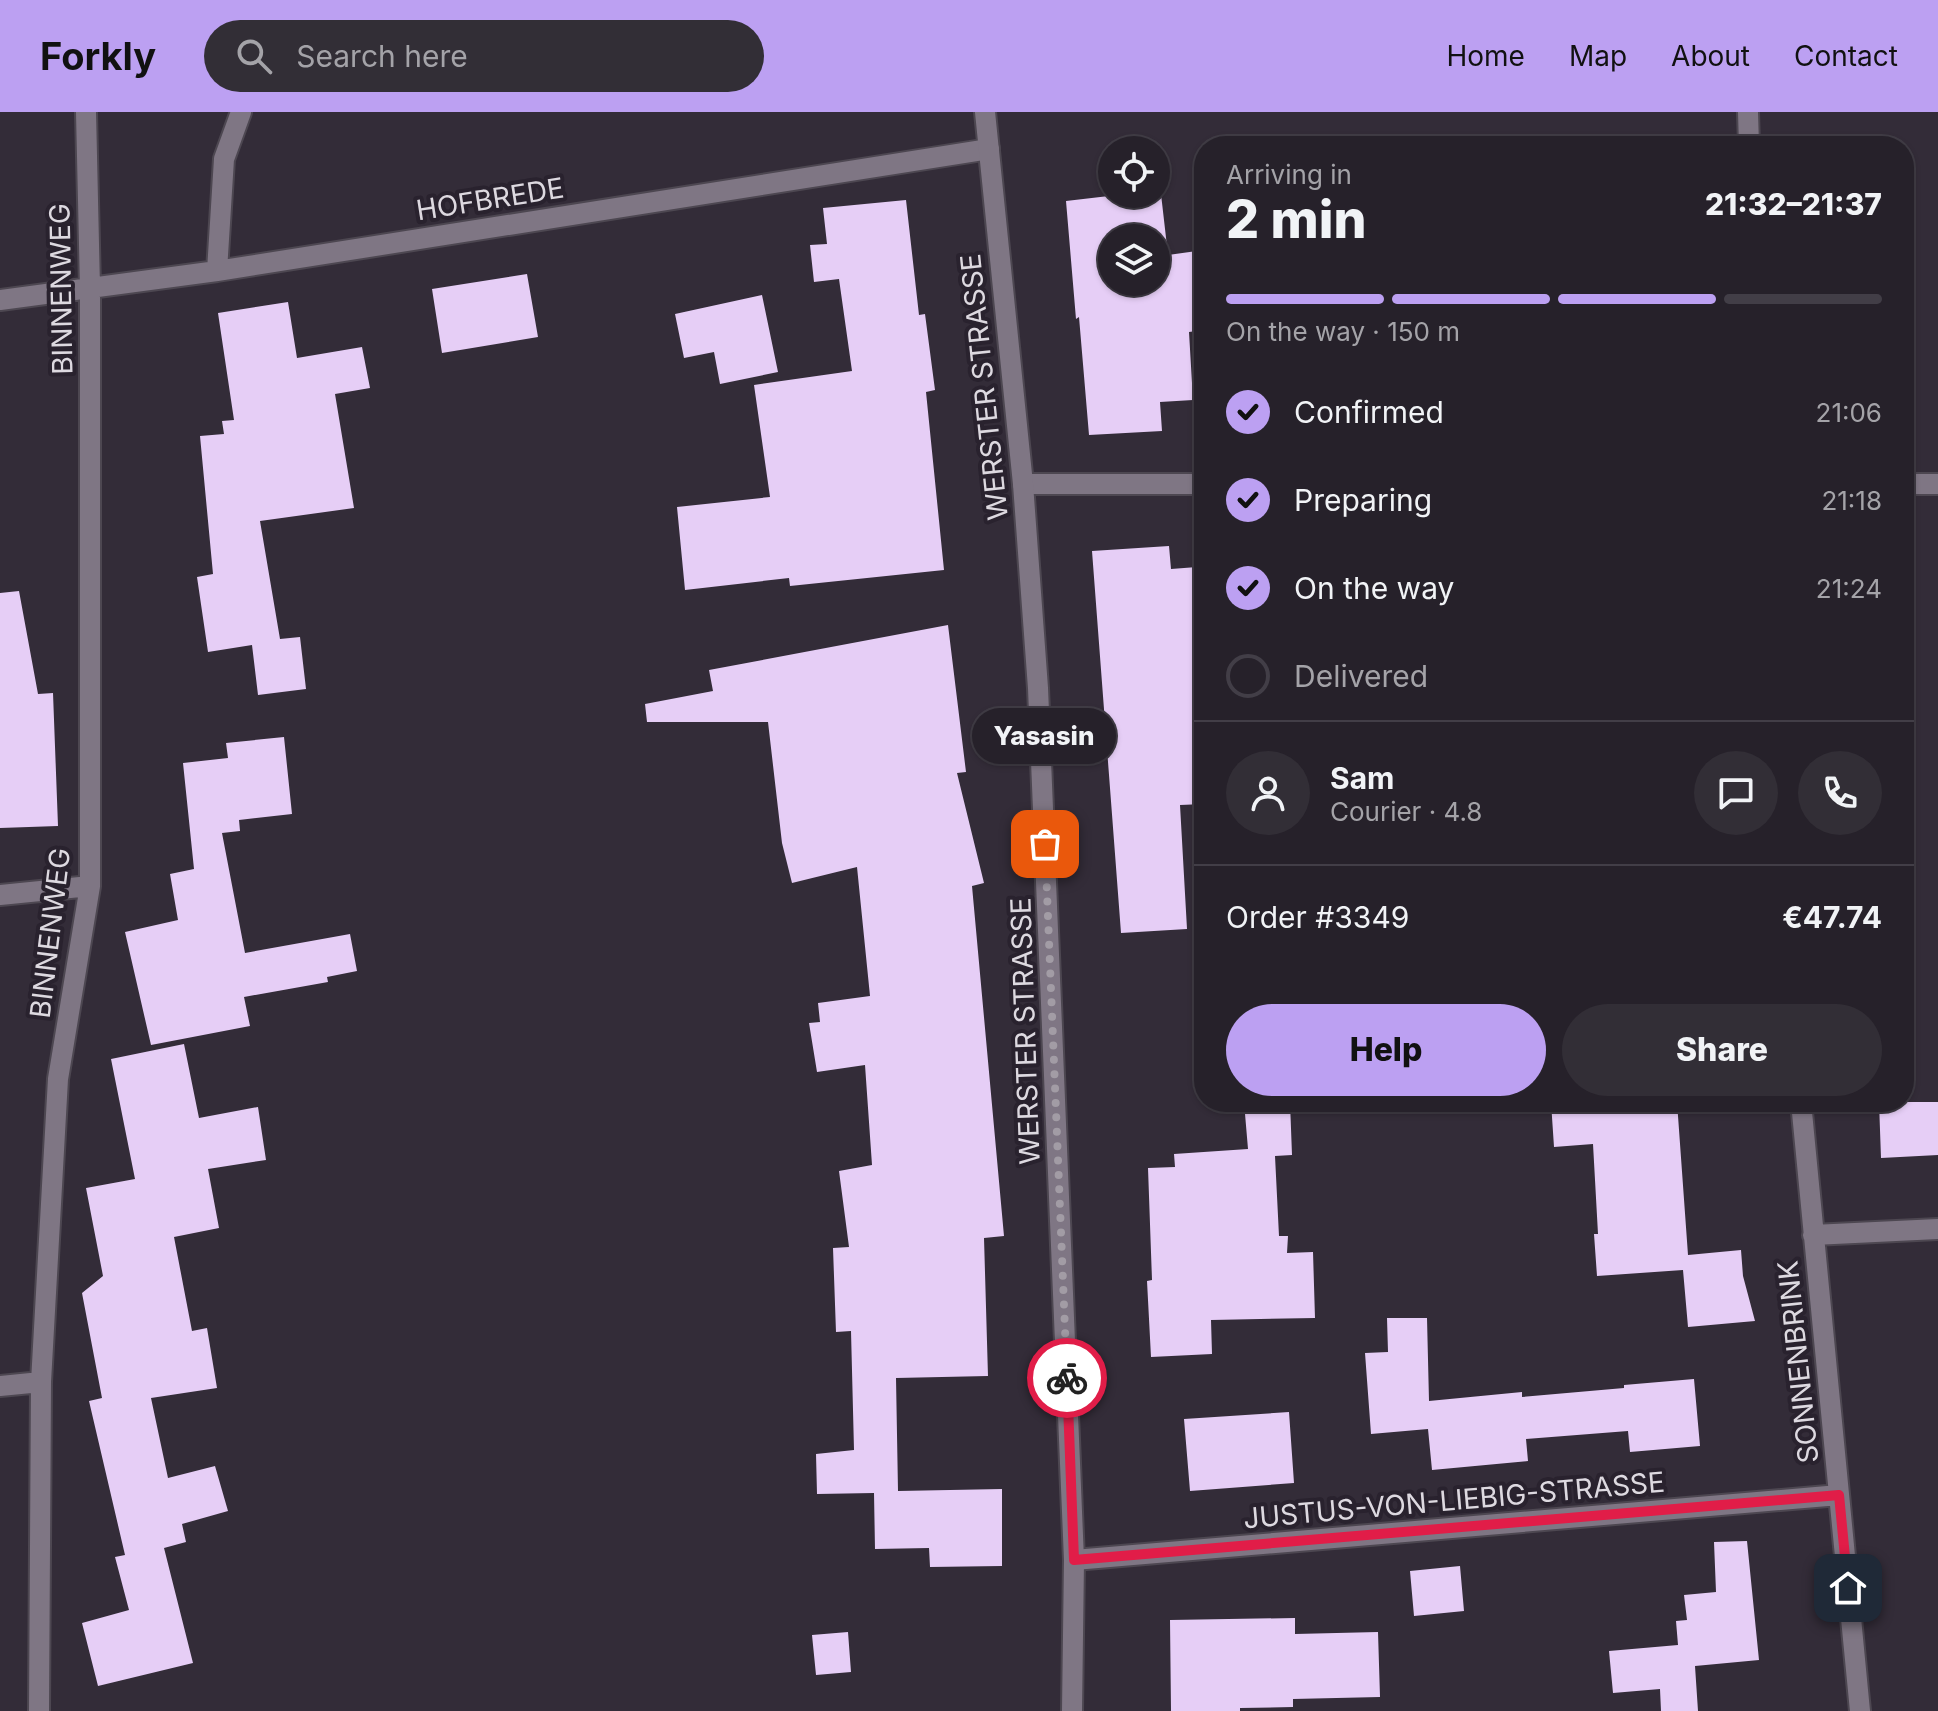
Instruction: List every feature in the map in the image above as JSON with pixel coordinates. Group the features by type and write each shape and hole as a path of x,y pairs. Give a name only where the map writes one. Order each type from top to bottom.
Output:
{"street":[{"name":"BINNENWEG","path":"39,1711 41,1382 58,1079 90,886 90,288 86,112"},
{"path":"217,271 224,159 241,112"},
{"name":"WERSTER STRASSE","path":"985,112 1023,484 1038,688 1074,1560 1072,1711"},
{"path":"1748,112 1749,136"},
{"name":"HOFBREDE","path":"0,300 217,271 989,149"},
{"path":"1023,484 1194,484"},
{"path":"1914,484 1938,484"},
{"path":"0,895 90,886"},
{"name":"SONNENBRINK","path":"1802,1112 1860,1711"},
{"path":"1813,1235 1938,1229"},
{"path":"0,1386 41,1382"},
{"name":"JUSTUS-VON-LIEBIG-STRASSE","path":"1074,1560 1839,1495"}],"building":[{"path":"1098,197 1098,208 1163,208 1164,224 1098,224 1098,296 1170,296 1170,255 1194,251 1194,331 1189,332 1193,400 1160,402 1162,431 1089,435 1079,317 1076,319 1066,201"},
{"path":"906,200 919,315 925,314 935,390 926,392 944,570 790,586 789,578 685,590 677,507 770,497 754,385 852,371 839,279 814,282 810,245 827,244 823,208"},
{"path":"527,274 538,337 442,353 432,289"},
{"path":"762,295 778,372 720,384 714,352 684,358 675,314"},
{"path":"288,302 297,358 362,347 370,388 335,394 354,508 260,521 280,639 300,637 306,689 258,695 252,645 208,652 197,577 213,574 200,436 224,434 222,421 234,420 218,313"},
{"path":"1169,546 1171,569 1194,567 1194,804 1180,805 1187,929 1121,933 1092,551"},
{"path":"19,591 38,694 53,693 58,826 0,828 0,593"},
{"path":"948,625 966,772 957,773 984,883 972,886 1004,1236 984,1238 988,1376 896,1378 898,1491 1002,1489 1002,1566 930,1567 929,1548 875,1549 874,1493 817,1494 816,1454 854,1450 851,1331 836,1332 833,1248 849,1247 839,1171 872,1165 865,1065 817,1072 809,1023 820,1022 818,1003 870,996 857,867 792,883 782,843 768,722 647,722 645,704 713,691 709,670"},
{"path":"284,737 292,814 239,820 240,831 222,833 245,953 350,934 357,971 327,977 328,982 244,997 250,1026 151,1045 125,932 178,920 170,874 194,869 183,763 228,758 226,743"},
{"path":"184,1044 199,1118 258,1107 266,1160 208,1169 219,1228 174,1237 192,1331 207,1328 217,1388 151,1398 168,1478 215,1466 228,1511 182,1524 186,1542 164,1548 193,1663 98,1686 82,1623 129,1610 115,1557 125,1555 89,1401 102,1398 82,1293 103,1276 86,1188 135,1179 111,1059"},
{"path":"1914,1102 1938,1102 1938,1155 1881,1158 1879,1112 1914,1112"},
{"path":"1245,1112 1290,1112 1292,1155 1275,1156 1279,1236 1288,1236 1287,1253 1313,1252 1315,1318 1211,1320 1212,1354 1151,1357 1147,1281 1152,1280 1148,1168 1175,1167 1174,1154 1248,1149"},
{"path":"1552,1112 1678,1112 1688,1255 1741,1250 1743,1276 1755,1321 1688,1327 1683,1270 1597,1276 1593,1144 1554,1147"},
{"path":"1387,1318 1427,1318 1429,1401 1522,1392 1522,1397 1694,1379 1700,1446 1630,1452 1628,1431 1526,1439 1528,1461 1432,1470 1428,1429 1371,1434 1365,1353 1388,1352"},
{"path":"1289,1412 1294,1483 1190,1491 1184,1419"},
{"path":"1747,1541 1759,1660 1695,1666 1698,1711 1661,1711 1660,1689 1613,1693 1609,1651 1678,1645 1676,1621 1687,1620 1684,1595 1716,1592 1714,1542"},
{"path":"1460,1566 1464,1611 1414,1616 1410,1571"},
{"path":"1295,1618 1295,1634 1378,1632 1380,1697 1293,1699 1293,1707 1240,1708 1240,1711 1171,1711 1170,1620"},
{"path":"848,1632 851,1672 816,1675 812,1635"}],"way so far":[{"path":"1045,844 1067,1378"}],"place":[{"name":"Yasasin","path":"1045,844"}],"route":[{"path":"1067,1378 1074,1560 1839,1495 1848,1588"}]}
